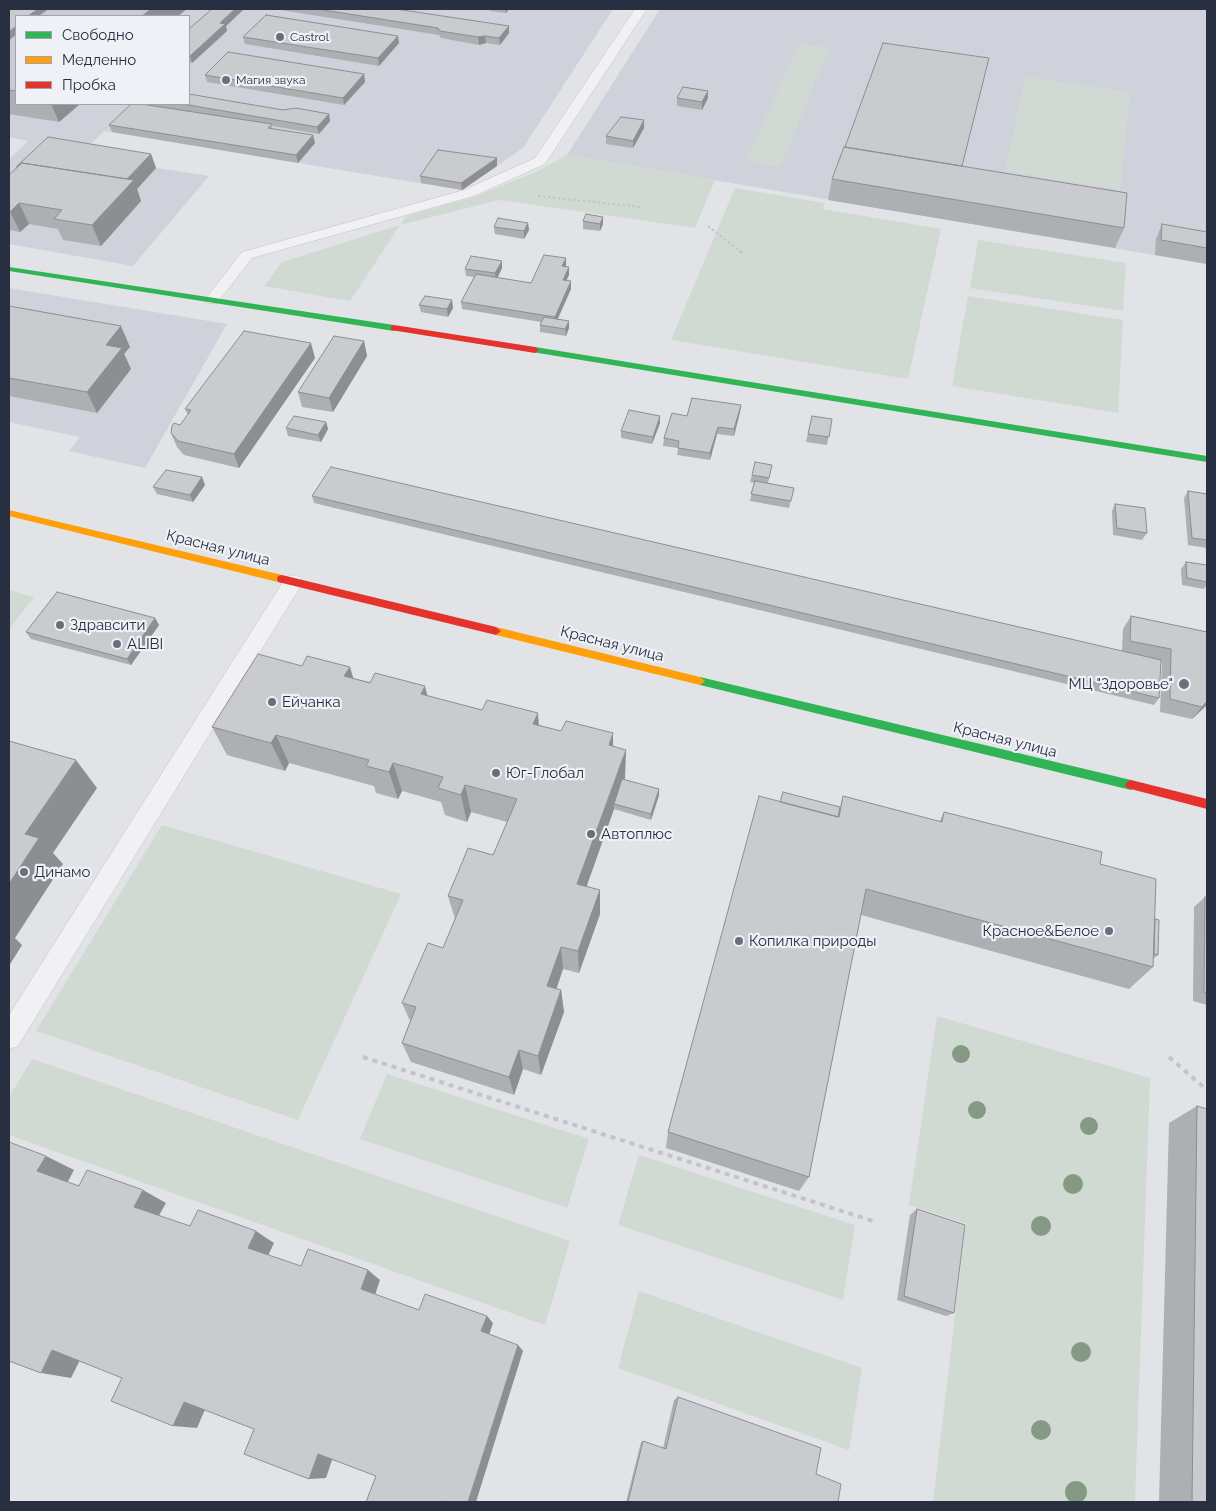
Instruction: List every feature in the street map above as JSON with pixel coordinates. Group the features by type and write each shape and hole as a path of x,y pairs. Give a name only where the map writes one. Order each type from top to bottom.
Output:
{"street":[{"path":"9,269 647,367 1207,459"},
{"name":"Красная улица","path":"9,513 1207,804"}],"lane":[{"path":"212,300 248,255 469,193 540,161 641,9"},
{"path":"9,1037 293,582"}],"path":[{"path":"536,195 641,207"},
{"path":"708,226 745,255"},
{"path":"363,1057 873,1221"},
{"path":"1170,1057 1207,1090"}],"shaded area":[{"path":"50,9 613,9 523,148 462,190 104,131 79,156 209,176 133,266 9,244 9,159 28,141 9,137 9,41 15,105 190,105 190,15 41,15"},
{"path":"660,9 1207,9 1207,264 567,155"},
{"path":"799,44 829,48 780,167 746,161"},
{"path":"1025,77 1130,92 1120,190 1005,171"},
{"path":"567,155 715,180 695,228 499,200 400,225 406,216 474,197 538,171"},
{"path":"735,188 824,203 823,209 941,229 908,379 671,340"},
{"path":"400,225 350,301 264,286 282,262"},
{"path":"978,240 1126,263 1123,311 970,288"},
{"path":"9,288 227,324 145,468 69,451 80,437 9,422"},
{"path":"968,296 1123,320 1118,413 952,386"},
{"path":"9,590 34,597 10,628 9,628"},
{"path":"162,825 401,894 298,1120 36,1031"},
{"path":"937,1016 1150,1078 1135,1502 933,1502 966,1224 909,1205"},
{"path":"32,1059 570,1241 545,1325 9,1135 9,1097"},
{"path":"387,1074 589,1139 567,1208 360,1139"},
{"path":"639,1155 855,1225 843,1300 618,1225"},
{"path":"639,1291 862,1368 849,1450 618,1368"}],"building":[{"path":"9,9 38,9 29,15 15,15 15,27 9,32"},
{"path":"48,9 151,9 143,15 39,15"},
{"path":"212,9 235,9 220,23 225,24 190,56 190,28"},
{"path":"317,9 396,9 509,26 499,38 478,37 440,31 438,28"},
{"path":"266,15 398,36 378,58 243,37"},
{"path":"15,35 15,91 9,90 9,40"},
{"path":"883,43 989,58 962,166 845,147"},
{"path":"228,52 364,74 343,98 205,75"},
{"path":"683,87 708,91 702,102 677,98"},
{"path":"190,94 283,110 296,108 329,114 317,127 189,105"},
{"path":"130,105 148,105 272,124 268,128 313,135 296,155 109,125"},
{"path":"621,117 644,120 633,141 606,136"},
{"path":"48,137 151,154 127,179 22,163 16,167"},
{"path":"844,147 1127,193 1124,228 832,179"},
{"path":"438,150 497,158 461,183 420,176"},
{"path":"22,163 134,180 92,225 54,219 62,210 19,203 10,212 9,175"},
{"path":"586,214 603,217 600,224 583,221"},
{"path":"498,218 528,223 524,231 494,227"},
{"path":"1162,224 1207,232 1207,248 1161,240"},
{"path":"544,255 566,258 562,266 569,267 563,280 571,281 555,317 461,302 476,274 531,283"},
{"path":"471,256 502,261 495,273 465,269"},
{"path":"425,296 452,300 447,309 419,305"},
{"path":"9,306 121,326 106,345 122,348 87,392 9,378"},
{"path":"544,317 569,321 565,329 540,325"},
{"path":"244,331 311,343 234,454 178,441 171,433 172,426 174,423 180,425 191,410 185,409"},
{"path":"334,336 364,341 329,398 298,392"},
{"path":"692,398 741,405 734,429 718,427 710,453 678,448 679,441 664,438 672,413 687,416"},
{"path":"629,410 660,416 653,437 621,431"},
{"path":"294,416 326,422 318,435 286,428"},
{"path":"812,416 832,419 829,437 808,434"},
{"path":"755,462 772,465 769,478 752,475"},
{"path":"331,467 1161,660 1159,698 312,496"},
{"path":"166,470 202,477 190,495 153,487"},
{"path":"755,481 794,488 791,501 751,494"},
{"path":"1188,491 1207,494 1207,540 1192,538"},
{"path":"1115,504 1145,508 1147,533 1117,528"},
{"path":"1186,562 1207,565 1207,582 1187,578"},
{"path":"57,592 155,618 127,659 26,632"},
{"name":"МЦ \"Здоровье\"","path":"1131,616 1207,632 1207,701 1202,707 1170,699 1171,649 1130,641"},
{"path":"258,654 302,666 307,656 350,667 344,676 370,683 375,673 425,686 421,694 482,710 487,700 538,713 533,724 561,731 566,721 613,733 609,745 626,750 577,884 600,890 578,951 561,947 547,986 561,990 538,1056 519,1050 509,1077 402,1043 416,1007 402,1003 428,943 443,948 463,900 448,896 468,848 493,855 517,799 465,785 461,795 438,788 443,777 393,763 389,772 366,766 369,760 276,735 271,743 212,727"},
{"path":"9,741 76,760 25,834 39,838 9,884"},
{"path":"622,779 659,789 651,814 614,804"},
{"path":"783,792 840,807 838,817 780,802"},
{"path":"759,796 839,817 843,796 942,822 944,812 1102,852 1100,864 1156,879 1153,967 866,889 809,1177 668,1132"},
{"path":"1205,897 1207,898 1207,993 1204,992"},
{"path":"1155,919 1159,920 1158,955 1154,954"},
{"path":"1197,1106 1207,1109 1207,1502 1192,1502"},
{"path":"9,1142 46,1156 37,1171 79,1186 87,1170 143,1190 134,1207 190,1226 198,1210 256,1231 248,1248 301,1266 308,1249 368,1270 361,1289 419,1310 425,1294 487,1316 481,1331 518,1345 468,1502 366,1502 376,1476 318,1454 309,1479 244,1454 254,1429 184,1402 173,1426 111,1401 122,1378 52,1350 41,1373 9,1361"},
{"path":"917,1209 965,1225 954,1313 904,1296"},
{"path":"678,1397 821,1448 816,1474 841,1484 838,1502 628,1502 643,1441 666,1449"}],"traffic: fast":[{"path":"9,269 394,328"},
{"path":"535,350 1207,459"},
{"path":"700,681 1131,785"}],"traffic: slow":[{"path":"9,513 282,579"},
{"path":"496,631 700,681"}],"traffic: jam":[{"path":"394,328 535,350"},
{"path":"282,579 496,631"},
{"path":"1131,785 1207,804"}],"place":[{"name":"Castrol","path":"280,37"},
{"name":"Магия звука","path":"226,80"},
{"name":"Здравсити","path":"60,625"},
{"name":"ALIBI","path":"117,644"},
{"name":"МЦ \"Здоровье\"","path":"1184,684"},
{"name":"Ейчанка","path":"272,702"},
{"name":"Юг-Глобал","path":"496,773"},
{"name":"Автоплюс","path":"591,834"},
{"name":"Динамо","path":"24,872"},
{"name":"Красное&Белое","path":"1109,931"},
{"name":"Копилка природы","path":"739,941"}]}
